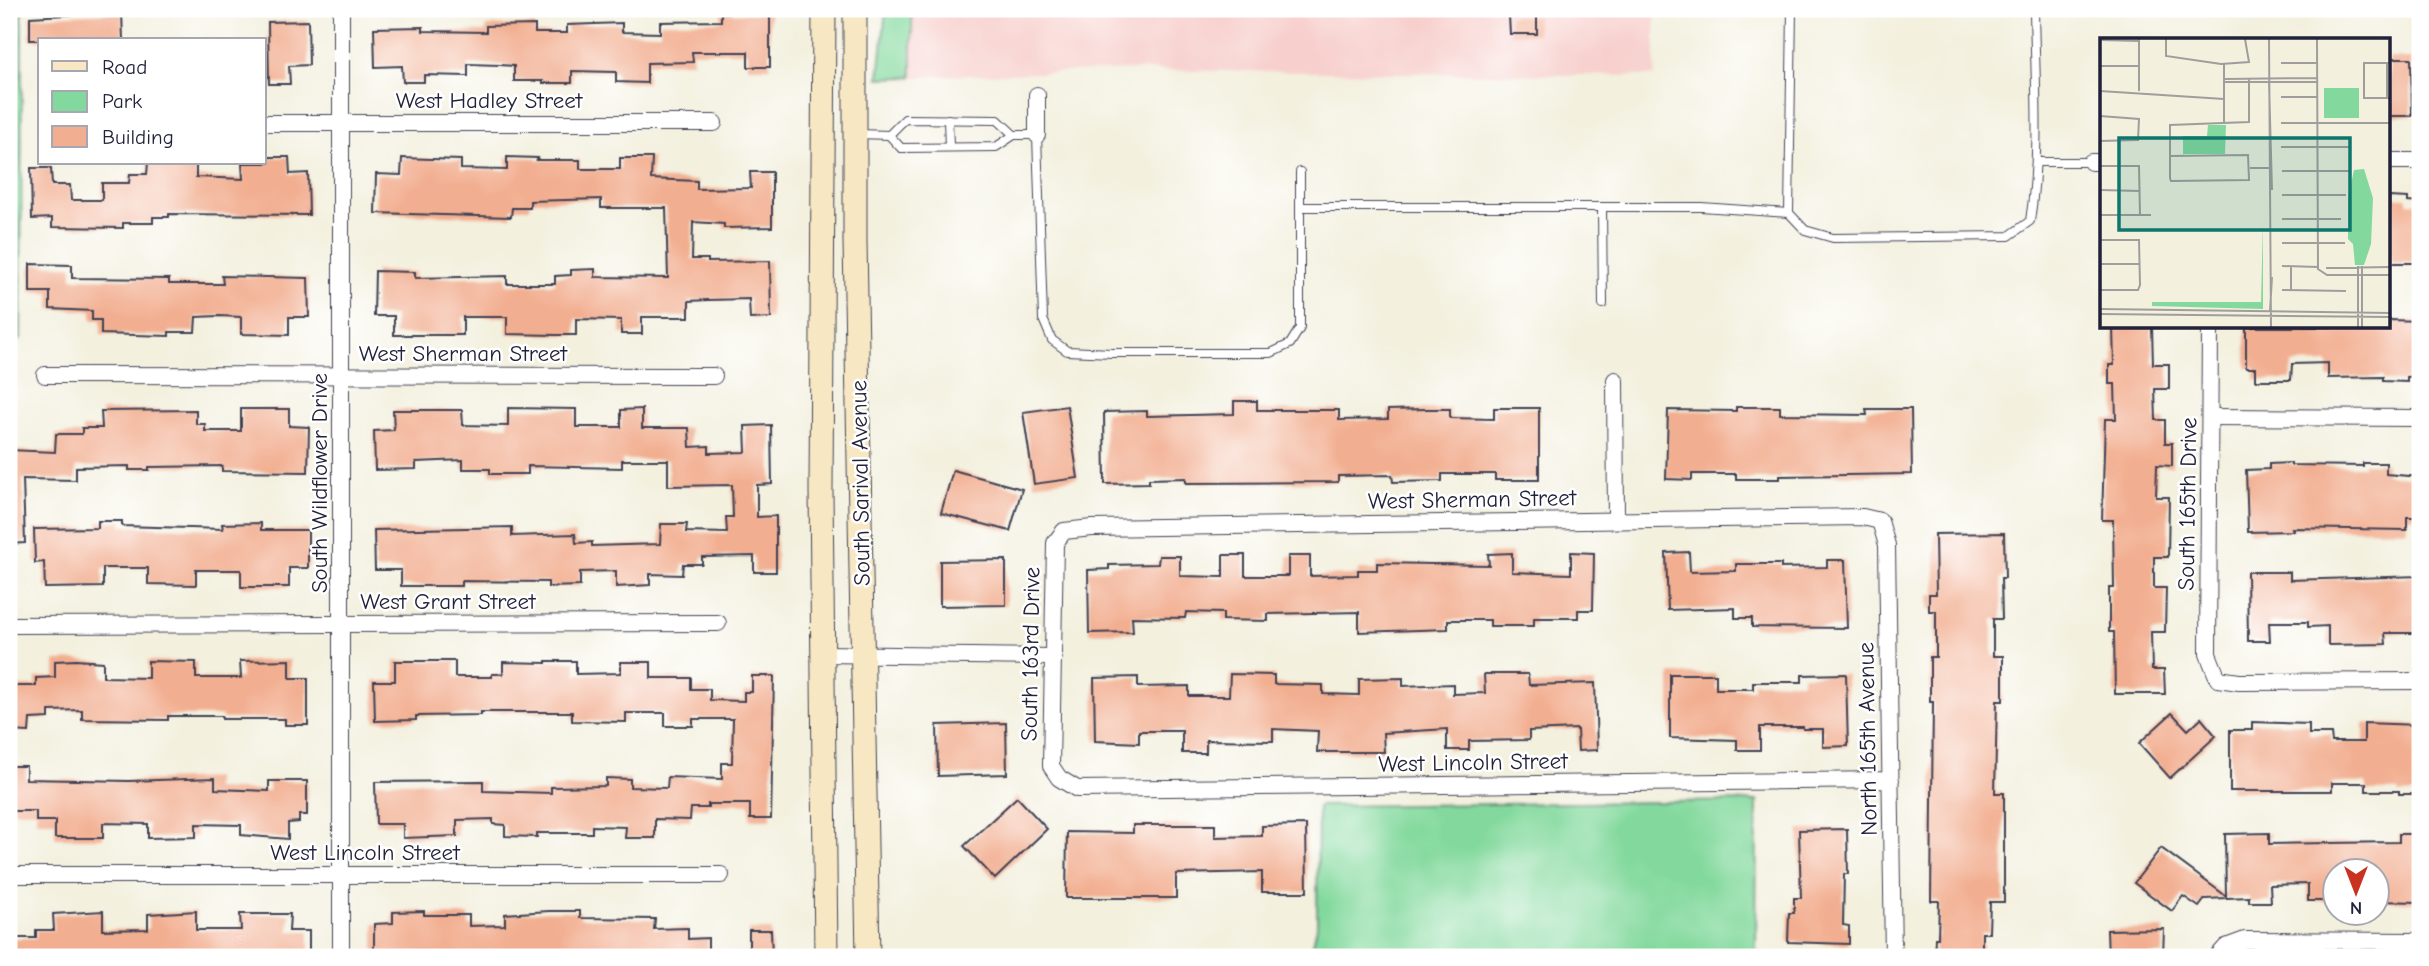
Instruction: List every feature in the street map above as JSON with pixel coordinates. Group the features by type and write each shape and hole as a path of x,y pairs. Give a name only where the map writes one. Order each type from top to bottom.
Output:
{"main road":[{"name":"South Sarival Avenue","path":"824,9 822,654 826,957"},
{"name":"South Sarival Avenue","path":"855,9 868,957"}],"street":[{"name":"South Wildflower Drive","path":"341,9 341,957"},
{"path":"1037,94 1038,135"},
{"name":"West Hadley Street","path":"266,123 714,123"},
{"path":"2390,161 2420,161"},
{"name":"South 165th Drive","path":"2210,329 2208,654 2218,679 2239,682 2420,681"},
{"name":"West Sherman Street","path":"45,375 714,376"},
{"path":"1615,380 1616,519"},
{"path":"2211,417 2420,418"},
{"name":"West Sherman Street","path":"1065,531 1106,528 1616,519 1863,517 1880,522"},
{"name":"North 165th Avenue","path":"1880,522 1888,545 1893,957"},
{"name":"South 163rd Drive","path":"1059,778 1051,766 1054,562 1055,543 1065,531"},
{"name":"West Grant Street","path":"9,625 719,623"},
{"path":"822,654 1054,657"},
{"name":"West Lincoln Street","path":"1059,778 1077,789 1891,780"},
{"name":"West Lincoln Street","path":"9,875 721,875"},
{"path":"2221,952 2245,940 2420,941"}],"lane":[{"path":"1789,213 1792,9"},
{"path":"1300,207 1701,207 1789,213 1805,230 1833,237 2009,236 2030,221 2035,189 2034,9"},
{"path":"889,135 905,119 998,120 1014,135"},
{"path":"948,119 949,147"},
{"path":"855,134 889,135 901,148 996,147 1014,135 1038,135 1043,319 1052,340 1067,351 1271,353 1290,344 1300,328 1300,173"},
{"path":"2036,162 2096,162"},
{"path":"1602,207 1603,304"}],"shaded area":[{"path":"912,9 1655,9 1655,76 1137,70 912,77"}],"green space":[{"path":"9,9 22,9 21,338 9,347"},
{"path":"886,9 912,9 912,77 879,78"},
{"path":"1757,801 1756,957 1310,957 1317,927 1318,806"}],"building":[{"path":"122,12 123,38 30,40 30,17"},
{"path":"721,13 770,13 770,67 748,67 748,52 692,52 693,62 647,63 647,83 616,82 616,72 572,71 572,83 543,83 514,81 514,66 468,64 468,76 424,75 424,82 403,82 402,66 375,67 374,28 423,27 423,31 486,32 486,26 535,25 535,33 567,33 567,25 622,23 622,32 660,33 660,22 721,21"},
{"path":"1509,16 1537,16 1537,34 1510,34"},
{"path":"308,21 309,65 289,66 290,84 269,84 268,22"},
{"path":"2390,58 2411,58 2412,116 2390,116"},
{"path":"268,157 289,157 290,174 308,173 309,215 169,214 169,217 153,217 153,223 123,223 123,228 52,227 52,218 32,219 31,168 51,168 52,185 70,185 71,200 102,200 102,183 129,183 130,174 147,174 148,164 196,164 196,177 243,179 242,164 268,163"},
{"path":"507,157 580,160 580,169 620,169 620,158 652,158 651,179 697,181 697,189 751,188 750,172 772,172 772,227 724,228 724,224 693,222 692,259 708,259 708,262 770,261 771,318 750,319 749,299 708,300 689,301 689,317 642,317 642,334 621,334 621,320 576,319 576,335 507,334 507,317 463,317 463,335 394,335 394,316 374,316 375,271 415,272 415,278 507,276 507,284 555,284 555,276 571,275 571,270 595,269 595,277 668,278 666,208 601,208 601,199 530,201 530,208 512,208 511,217 375,213 376,174 401,175 402,158 461,160 461,169 507,170"},
{"path":"2390,197 2408,198 2408,202 2420,203 2420,263 2390,263"},
{"path":"30,264 72,265 72,278 169,279 169,284 223,284 222,276 308,278 309,317 289,317 289,335 241,334 241,317 219,316 196,317 195,332 169,332 169,336 101,334 101,320 92,320 92,311 50,309 50,292 30,292"},
{"path":"2390,320 2420,321 2420,376 2407,377 2407,382 2383,381 2383,377 2328,378 2328,363 2292,364 2291,380 2255,380 2255,368 2246,368 2246,329 2390,329"},
{"path":"2113,329 2152,329 2153,364 2169,364 2169,389 2155,389 2156,420 2165,420 2165,443 2172,443 2172,466 2157,465 2156,497 2169,497 2168,557 2154,557 2154,588 2166,588 2165,632 2151,632 2152,670 2164,670 2165,694 2115,694 2114,632 2109,632 2109,588 2114,588 2113,520 2102,520 2105,419 2116,419 2115,384 2109,384 2109,365 2114,365"},
{"path":"1234,401 1257,401 1257,410 1339,410 1339,420 1388,419 1388,410 1427,409 1450,409 1450,418 1494,419 1494,408 1539,408 1539,480 1495,480 1495,474 1442,474 1442,481 1393,482 1392,475 1338,476 1338,482 1186,483 1186,478 1149,479 1149,483 1105,484 1104,412 1147,411 1147,416 1234,414"},
{"path":"1067,406 1078,478 1034,484 1023,412"},
{"path":"1736,407 1780,407 1780,414 1867,415 1866,409 1911,409 1912,474 1736,479 1736,474 1692,474 1692,480 1666,479 1668,410 1736,411"},
{"path":"508,408 576,409 576,427 621,427 621,410 642,409 642,428 689,428 690,447 709,446 709,453 746,452 745,426 771,425 772,484 757,485 757,517 776,516 776,572 754,572 754,556 702,557 702,564 683,564 682,575 650,574 650,585 616,587 616,571 580,572 580,586 548,587 548,582 462,581 462,586 401,586 401,570 375,570 374,530 512,527 512,536 575,534 576,543 592,542 592,546 660,544 661,524 687,524 686,532 727,533 726,517 733,517 732,485 668,486 668,460 622,460 622,468 528,466 528,474 490,474 490,469 463,469 463,460 416,462 416,469 375,470 374,431 394,430 393,410 462,410 463,425 508,426"},
{"path":"241,409 289,409 289,426 309,427 308,472 222,471 222,466 149,467 149,470 129,470 129,466 76,467 76,480 23,479 25,543 9,544 9,450 55,452 56,434 82,434 82,428 102,428 101,411 196,410 196,424 205,424 205,431 241,431"},
{"path":"2363,463 2386,463 2386,474 2420,477 2420,517 2407,517 2407,530 2292,528 2293,531 2248,532 2246,470 2269,469 2269,464 2363,466"},
{"path":"953,470 1022,489 1010,531 941,513"},
{"path":"98,521 122,521 122,526 223,529 222,524 261,523 261,530 308,530 308,568 289,568 289,587 241,587 241,570 196,570 196,585 148,584 148,568 103,568 103,587 45,588 44,562 35,563 34,529 98,528"},
{"path":"2004,533 2002,619 1993,619 1993,656 2003,656 2003,701 1997,701 1995,793 2004,793 2004,902 1990,902 1989,933 1982,933 1982,957 1934,957 1935,938 1938,938 1939,901 1931,901 1933,702 1930,702 1930,657 1936,657 1936,611 1929,611 1929,594 1936,594 1935,534"},
{"path":"1571,552 1594,553 1593,610 1578,610 1578,618 1534,618 1534,626 1490,626 1490,620 1448,620 1448,629 1359,632 1359,612 1268,614 1268,621 1223,620 1223,613 1186,612 1185,618 1132,617 1133,632 1089,633 1088,570 1109,569 1109,565 1158,564 1159,556 1180,556 1180,576 1223,577 1223,555 1245,555 1245,576 1288,576 1288,556 1310,556 1310,576 1358,575 1358,570 1377,570 1377,563 1489,565 1488,554 1512,553 1512,572 1571,574"},
{"path":"1689,552 1690,572 1736,571 1736,564 1781,564 1781,568 1827,567 1827,560 1845,560 1847,628 1752,627 1752,618 1735,618 1735,608 1668,610 1666,553"},
{"path":"1006,560 1006,605 940,606 940,561"},
{"path":"2247,572 2290,572 2290,580 2420,576 2420,633 2385,633 2386,644 2328,645 2328,626 2308,627 2308,622 2269,622 2270,641 2248,641"},
{"path":"290,660 290,678 308,678 308,725 285,725 285,719 222,719 222,716 168,716 168,720 82,719 82,710 49,711 49,718 30,719 29,732 9,731 9,686 36,686 36,678 55,677 55,661 103,662 103,677 148,678 148,661 196,662 196,678 241,678 240,661"},
{"path":"395,661 455,661 455,677 492,677 492,674 503,674 503,662 576,661 576,674 621,673 621,662 651,662 651,678 691,678 691,689 710,689 710,700 744,701 744,692 752,692 752,676 774,676 771,819 750,819 750,804 708,804 708,808 691,808 690,820 655,819 655,838 625,838 626,827 592,826 592,833 537,833 537,837 505,836 505,825 493,824 493,819 457,820 457,836 403,838 403,824 376,824 375,782 483,781 483,791 551,793 551,787 606,786 606,778 630,779 630,787 667,788 668,777 722,779 722,763 732,763 733,719 693,719 693,726 665,726 665,713 626,713 626,722 572,721 572,712 481,712 481,715 416,716 416,720 375,721 374,681 395,681"},
{"path":"1230,674 1274,675 1274,684 1323,685 1323,694 1359,695 1359,679 1403,678 1403,686 1453,684 1453,694 1485,693 1484,674 1528,674 1529,685 1595,683 1597,750 1578,751 1577,729 1529,731 1529,740 1469,741 1469,750 1447,750 1447,729 1383,733 1384,752 1317,752 1318,731 1273,729 1273,741 1206,740 1206,753 1182,753 1182,731 1139,731 1139,743 1095,741 1094,678 1138,677 1138,687 1189,686 1189,696 1229,696"},
{"path":"1670,674 1716,674 1716,689 1753,689 1753,682 1802,682 1802,675 1846,674 1848,746 1823,747 1823,729 1803,727 1760,727 1760,750 1737,750 1737,740 1670,738"},
{"path":"2172,713 2188,730 2201,718 2216,736 2170,778 2139,743"},
{"path":"2252,722 2309,724 2309,734 2331,734 2332,742 2364,742 2364,723 2420,725 2420,794 2366,791 2366,783 2332,783 2332,791 2230,791 2230,730 2252,730"},
{"path":"1006,723 1007,774 938,776 937,725"},
{"path":"9,766 26,766 26,779 129,781 215,778 215,789 269,791 269,781 307,781 307,815 299,815 299,822 288,823 288,839 241,835 241,825 196,824 196,837 148,838 148,824 103,823 103,838 55,838 55,821 36,821 36,811 9,811"},
{"path":"1017,797 1047,829 995,879 964,846"},
{"path":"1133,825 1215,825 1215,837 1262,836 1262,826 1306,825 1307,892 1262,892 1262,872 1176,874 1176,898 1066,898 1067,832 1133,833"},
{"path":"1847,829 1848,874 1844,874 1843,925 1849,926 1849,944 1788,942 1789,913 1794,913 1794,898 1801,898 1799,830"},
{"path":"2269,833 2269,844 2399,842 2399,834 2420,834 2420,902 2390,901 2390,858 2320,858 2320,901 2308,901 2308,884 2270,885 2271,902 2249,902 2249,897 2205,899 2199,907 2183,896 2172,911 2134,883 2161,848 2226,896 2225,834"},
{"path":"103,911 103,930 148,929 148,914 196,911 196,930 241,930 240,914 290,914 289,931 309,931 309,957 9,957 9,938 36,938 36,930 54,930 53,914"},
{"path":"424,911 424,915 469,915 469,926 505,925 505,914 549,911 580,911 580,918 655,919 654,929 688,928 688,939 708,938 708,957 374,957 374,924 393,923 393,912"},
{"path":"2164,929 2163,955 2108,957 2107,930"},
{"path":"749,930 771,930 772,957 749,957"}]}
